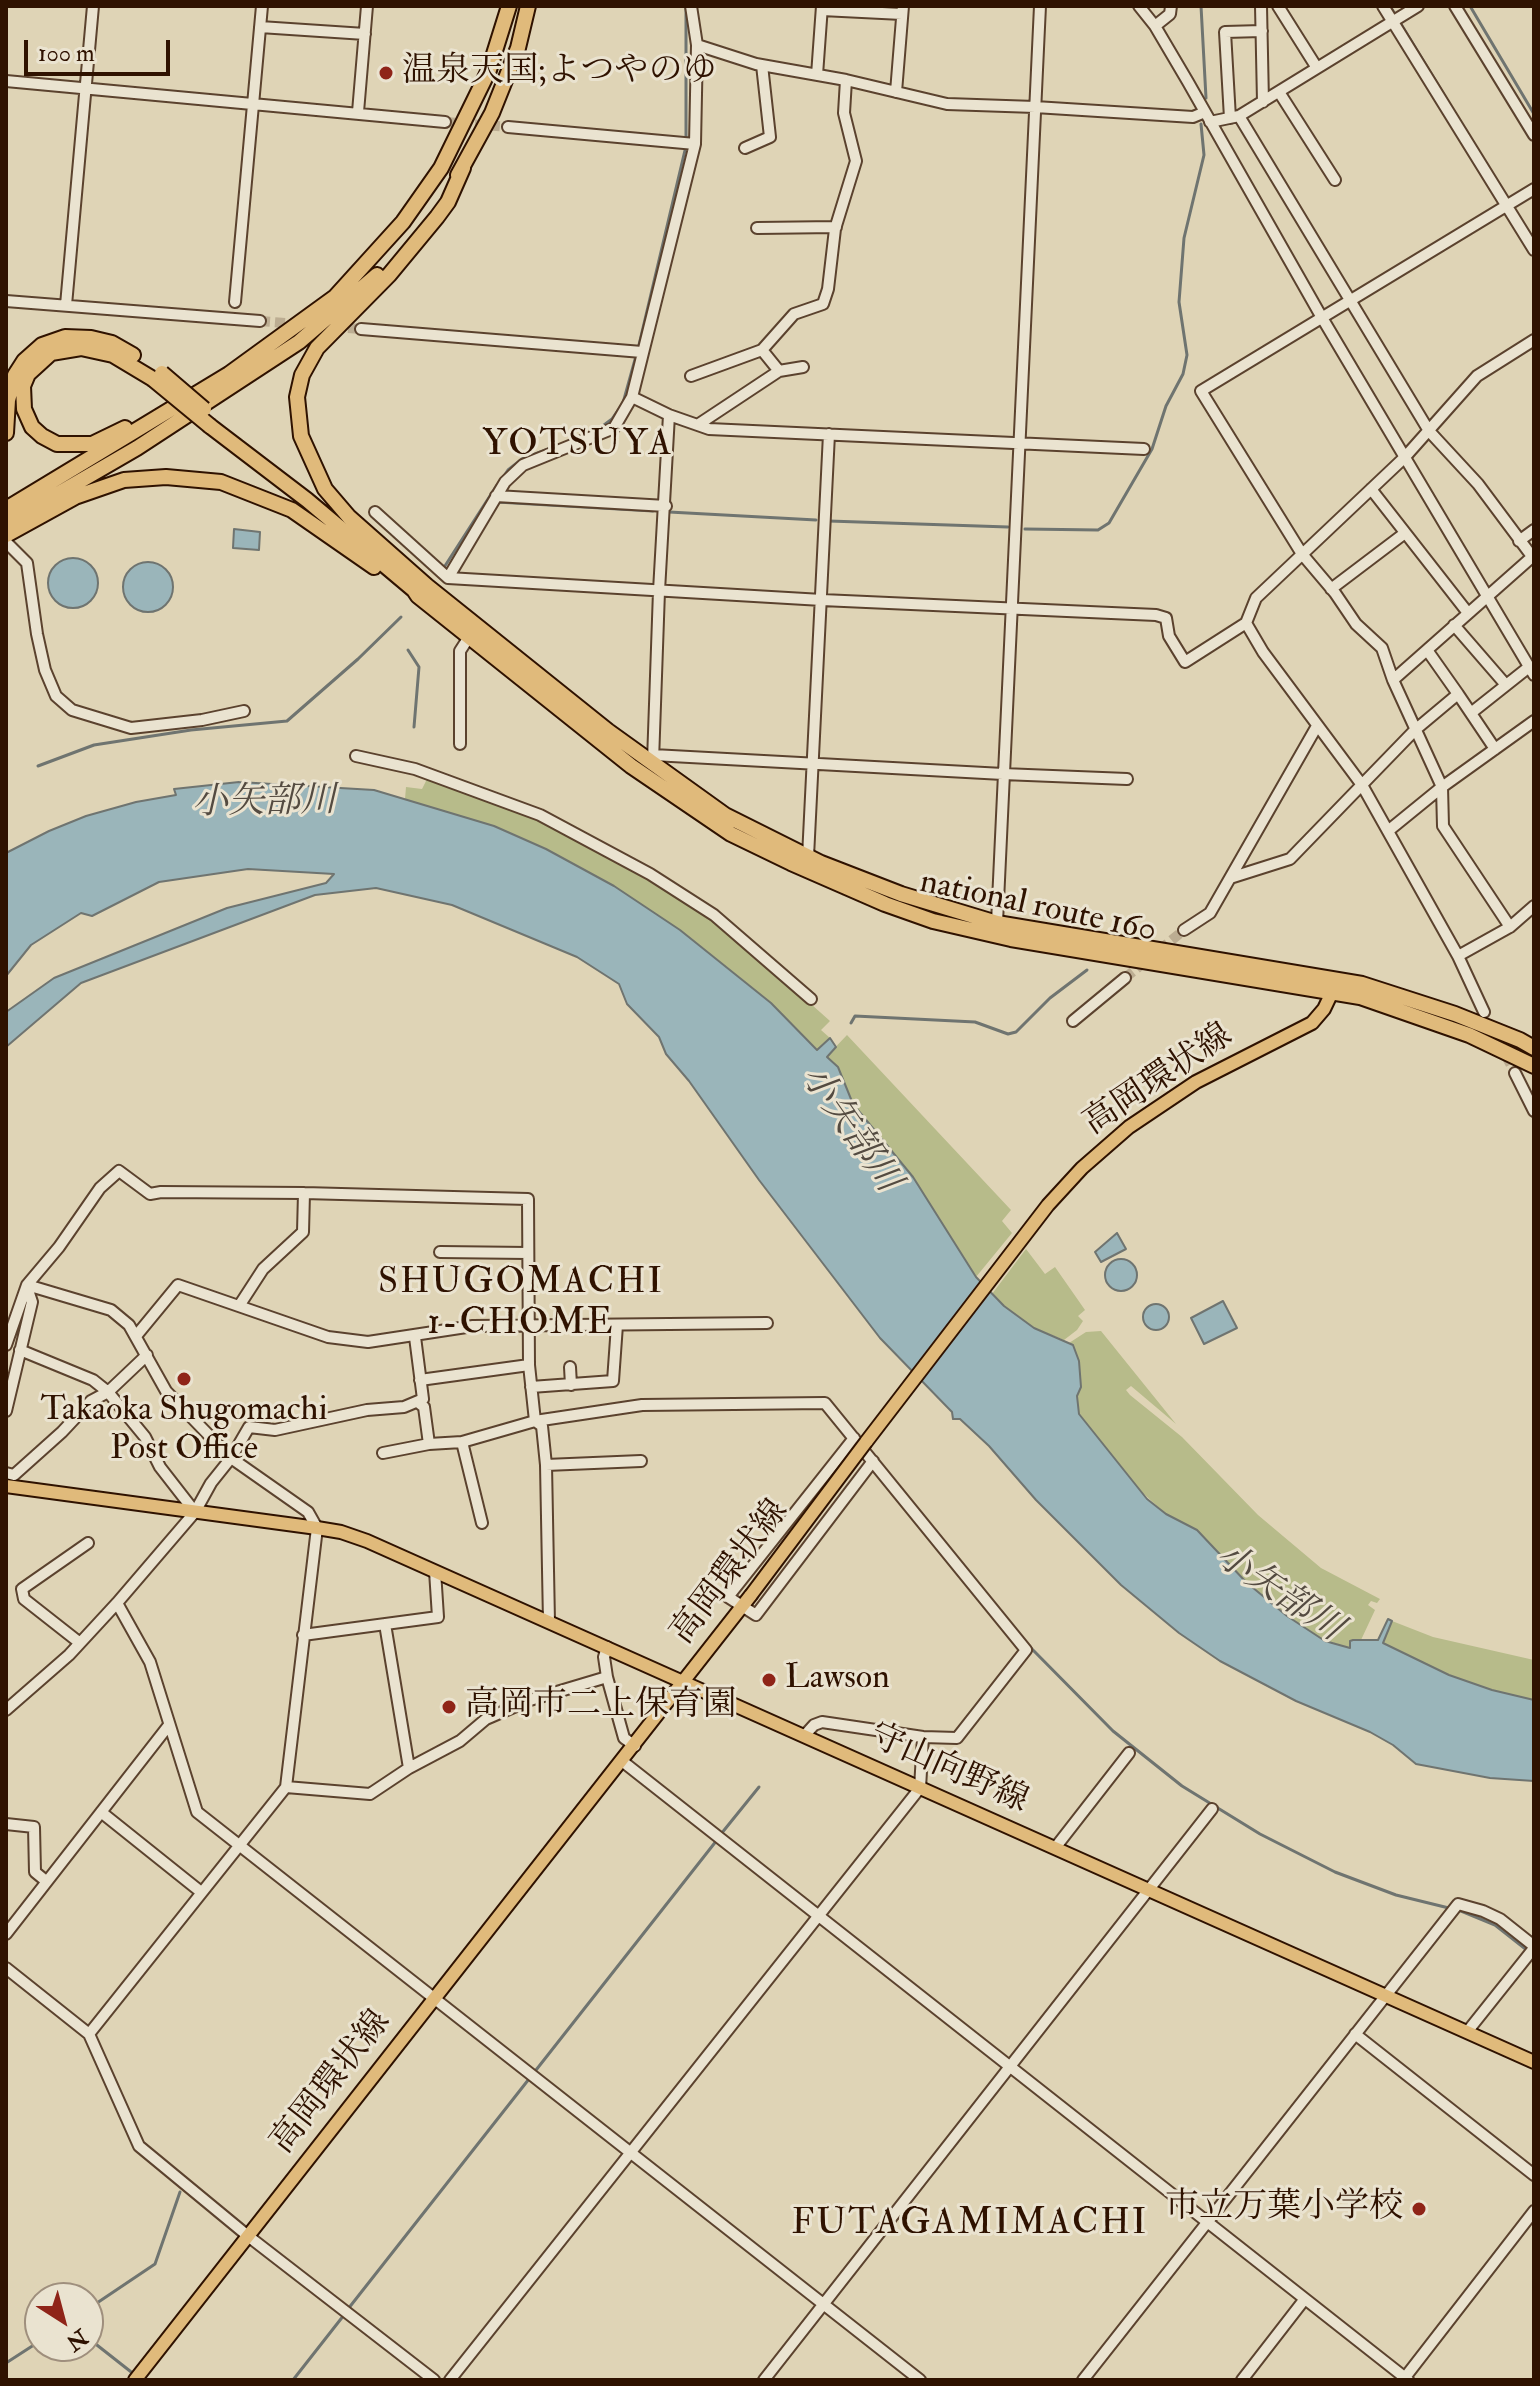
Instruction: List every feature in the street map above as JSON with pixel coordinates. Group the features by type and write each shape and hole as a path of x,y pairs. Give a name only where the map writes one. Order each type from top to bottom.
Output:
{"highway":[{"path":"8,527 335,297 403,222 441,168 489,70 509,6"},
{"path":"422,591 325,489 301,436 297,397 302,375 317,348 389,275 448,202 492,113 518,48 528,6"},
{"path":"8,527 137,448 299,342 389,263 424,222 463,168"},
{"path":"6,433 8,400 15,375 24,361 42,345 65,337 112,343 158,376 419,584 422,591"},
{"path":"158,376 113,355 81,348 62,350 51,353 28,374 23,386 24,409 32,427 57,444 92,444 203,384 214,383"},
{"path":"8,527 75,497 124,480 166,477 221,482 292,510 422,591"},
{"name":"national route 160","path":"422,591 469,637 631,766 731,834 885,904 933,921 1011,939 1336,986 1362,984 1455,1014 1534,1048"},
{"name":"national route 160","path":"422,591 725,815 808,857 901,894 997,923 1336,986 1469,1035 1534,1066"}],"main road":[{"name":"高岡環状線","path":"135,2380 635,1746 751,1595 860,1440 880,1422 1048,1205 1082,1168 1129,1127 1196,1082 1312,1023 1336,986"},
{"name":"守山向野線","path":"6,1486 317,1528 367,1541 1534,2062"}],"street":[{"path":"66,305 93,6"},
{"path":"235,302 262,6"},
{"path":"358,112 367,6"},
{"path":"448,578 505,482 523,465 614,428 632,397 638,351 695,144 697,45 691,6"},
{"path":"997,923 1040,6"},
{"path":"1139,6 1155,26 1321,316 1532,671 1506,685 1471,713"},
{"path":"1155,26 1170,14 1171,6"},
{"path":"1261,6 1263,102"},
{"path":"1278,6 1317,68"},
{"path":"1383,6 1396,20 1509,202 1534,250"},
{"path":"697,45 762,65 846,80 947,104 1235,117 1418,6"},
{"path":"1455,6 1534,135"},
{"path":"817,75 822,8 902,10 896,92"},
{"path":"260,27 365,34"},
{"path":"1262,31 1225,32 1235,117 1429,431 1478,484 1533,558 1393,680"},
{"path":"745,148 770,137 762,65"},
{"path":"691,376 762,350 794,314 823,304 828,289 836,227 856,161 844,113 846,80"},
{"path":"6,81 445,122"},
{"path":"1279,92 1335,180"},
{"path":"508,127 695,144"},
{"path":"1510,927 1443,826 1442,787 1393,680 1382,648 1356,624 1302,554 1201,391 1534,189"},
{"path":"757,228 836,227"},
{"path":"6,301 260,321"},
{"path":"361,329 638,351"},
{"path":"375,512 448,578 822,600 1156,615 1166,618 1169,636 1185,662 1246,623 1256,598 1405,457 1477,376 1534,340"},
{"path":"762,350 779,371"},
{"path":"699,424 779,371 803,367"},
{"path":"632,397 669,415 709,429 1144,449"},
{"path":"669,415 653,759 813,763 1127,779"},
{"path":"808,857 829,434"},
{"path":"1371,489 1468,613"},
{"path":"496,496 666,506"},
{"path":"8,527 27,563 45,670 56,696 72,710 131,728 202,720 244,711"},
{"path":"1519,541 1534,530"},
{"path":"1331,589 1405,533"},
{"path":"1246,623 1263,652 1362,785 1458,956 1484,1012"},
{"path":"1454,625 1506,685"},
{"path":"460,744 460,651 469,637"},
{"path":"1427,650 1495,749"},
{"path":"1230,878 1290,859 1415,730 1458,694"},
{"path":"1388,831 1442,787 1534,721"},
{"path":"1184,930 1210,913 1317,726"},
{"path":"356,756 415,769 540,815 650,874 714,915 811,999"},
{"path":"1458,956 1510,927 1534,906"},
{"path":"1073,1021 1125,978"},
{"path":"1515,1073 1534,1111"},
{"path":"6,1345 27,1285 59,1247 100,1188 119,1171 150,1194 304,1193 528,1199 527,1325 535,1421 542,1426 546,1465 549,1622"},
{"path":"239,1306 263,1269 303,1232 304,1193"},
{"path":"440,1252 528,1253"},
{"path":"27,1285 111,1310 129,1325 166,1391 231,1458 308,1512 317,1528 286,1787 89,2034"},
{"path":"6,1411 32,1302 27,1285"},
{"path":"136,1336 178,1285 328,1337 368,1342 473,1326 767,1323"},
{"path":"531,1387 613,1381 617,1325"},
{"path":"6,1710 80,1643 117,1603 195,1512 249,1427 275,1430 367,1410 419,1403 423,1399 415,1337"},
{"path":"20,1350 93,1380 108,1392 145,1437 160,1467 195,1512"},
{"path":"6,1473 14,1475 91,1401 108,1392 147,1355"},
{"path":"420,1380 529,1365"},
{"path":"570,1367 571,1385"},
{"path":"419,1403 424,1407 429,1444"},
{"path":"383,1453 429,1444 462,1442 535,1421 642,1405 825,1403 860,1440 873,1461 1026,1650 957,1738 923,1737 822,1722 814,1725 804,1736"},
{"path":"860,1440 728,1597 756,1615 873,1461"},
{"path":"462,1442 482,1523"},
{"path":"546,1465 641,1461"},
{"path":"80,1643 24,1599 22,1589 88,1543"},
{"path":"303,1635 438,1617 435,1571"},
{"path":"117,1603 150,1662 197,1812 920,2380"},
{"path":"385,1624 409,1768"},
{"path":"607,1647 604,1657 607,1677 624,1738 635,1746"},
{"path":"286,1787 370,1794 409,1768 460,1741 486,1719 530,1700 607,1677"},
{"path":"6,1934 169,1725"},
{"path":"450,2380 920,1788 923,1737"},
{"path":"1055,1848 1129,1753"},
{"path":"622,1761 1405,2379 1534,2211"},
{"path":"764,2380 1212,1809"},
{"path":"101,1812 201,1892"},
{"path":"6,1824 34,1827 35,1872 46,1881"},
{"path":"1083,2380 1458,1904 1500,1919 1534,1947 1467,2032"},
{"path":"6,1968 89,2034 139,2146 248,2236 434,2380"},
{"path":"1355,2034 1534,2175"},
{"path":"1242,2380 1304,2300"}],"green space":[{"path":"428,777 520,811 624,863 703,913 746,946 830,1021 821,1030 830,1038 818,1050 771,1003 680,930 614,886 546,849 494,826 405,799 406,787 422,789"},
{"path":"847,1035 1011,1210 1002,1221 1012,1233 976,1277 913,1177 853,1104 838,1067 826,1057"},
{"path":"1026,1249 1045,1274 1055,1267 1085,1310 1078,1316 1083,1321 1077,1330 1064,1340 1034,1328 992,1294"},
{"path":"1101,1331 1176,1424 1131,1386 1126,1390 1130,1395 1182,1437 1258,1515 1321,1568 1380,1599 1368,1605 1375,1610 1361,1640 1354,1640 1350,1649 1313,1635 1246,1582 1197,1530 1166,1514 1135,1486 1079,1414 1077,1396 1081,1387 1073,1345 1069,1343 1086,1332"},
{"path":"1392,1621 1433,1637 1534,1660 1534,1700 1449,1675 1383,1643"}],"water":[{"path":"234,529 260,532 259,550 233,548"},
{"path":"73,558 91,565 98,583 91,601 73,608 55,601 48,583 55,565"},
{"path":"148,562 166,569 173,587 166,605 148,612 130,605 123,587 130,569"},
{"name":"小矢部川","path":"239,782 374,790 494,826 546,849 614,886 680,930 771,1003 817,1050 830,1038 836,1047 827,1057 838,1067 853,1104 913,1177 976,1277 1004,1306 1034,1328 1073,1345 1079,1361 1079,1414 1147,1499 1166,1514 1197,1530 1246,1582 1287,1616 1325,1641 1350,1648 1350,1641 1353,1640 1378,1640 1388,1619 1392,1621 1383,1643 1449,1675 1534,1700 1534,1781 1490,1778 1416,1764 1393,1745 1370,1732 1296,1701 1220,1661 1179,1633 1121,1585 1036,1500 989,1446 960,1419 953,1419 952,1412 880,1338 666,1054 659,1037 627,1004 619,984 577,957 452,905 376,888 315,895 81,983 6,1047 6,1012 54,978 227,908 326,883 334,874 248,869 159,882 92,916 81,913 31,945 6,976 6,853 86,816 176,795 174,789"},
{"path":"1117,1233 1126,1249 1101,1262 1095,1252"},
{"path":"1121,1259 1132,1264 1137,1275 1132,1286 1121,1291 1110,1286 1105,1275 1110,1264"},
{"path":"1223,1301 1237,1328 1204,1344 1191,1318"},
{"path":"1156,1304 1165,1308 1169,1317 1165,1326 1156,1330 1147,1326 1143,1317 1147,1308"}],"waterway":[{"path":"638,349 686,146 686,6"},
{"path":"1201,6 1206,98"},
{"path":"1390,6 1446,98"},
{"path":"1470,6 1534,114"},
{"path":"1025,529 1098,530 1109,523 1152,449 1166,406 1183,374 1187,355 1179,302 1184,238 1204,155 1201,124"},
{"path":"596,431 612,419 623,403 636,356"},
{"path":"502,479 522,459 551,448"},
{"path":"443,569 497,485"},
{"path":"497,502 653,511"},
{"path":"669,512 816,520"},
{"path":"829,521 1008,527"},
{"path":"38,766 94,745 191,730 287,721 401,617"},
{"path":"408,650 419,667 414,727"},
{"path":"851,1023 855,1016 975,1022 1008,1034 1016,1032 1050,998 1087,970"},
{"path":"1030,1647 1113,1731 1182,1786 1260,1834 1335,1872 1396,1895 1461,1911 1495,1925 1528,1951"},
{"path":"721,1834 759,1787"},
{"path":"348,2309 717,1840"},
{"path":"104,2298 155,2264 180,2192"},
{"path":"293,2380 344,2315"},
{"path":"6,2363 24,2351"},
{"path":"104,2351 135,2375"}],"tunnel":[{"path":"445,122 508,127"},
{"path":"260,321 298,324"},
{"path":"333,327 361,329"},
{"path":"1125,978 1184,930"},
{"path":"1492,1029 1515,1073"}],"place":[{"name":"温泉天国;よつやのゆ","path":"386,73"},
{"name":"Takaoka Shugomachi Post Office","path":"184,1379"},
{"name":"Lawson","path":"769,1680"},
{"name":"高岡市二上保育園","path":"449,1707"},
{"name":"市立万葉小学校","path":"1419,2209"}],"district":[{"name":"YOTSUYA","path":"578,446"},
{"name":"SHUGOMACHI 1-CHOME","path":"521,1304"},
{"name":"FUTAGAMIMACHI","path":"970,2225"}]}
